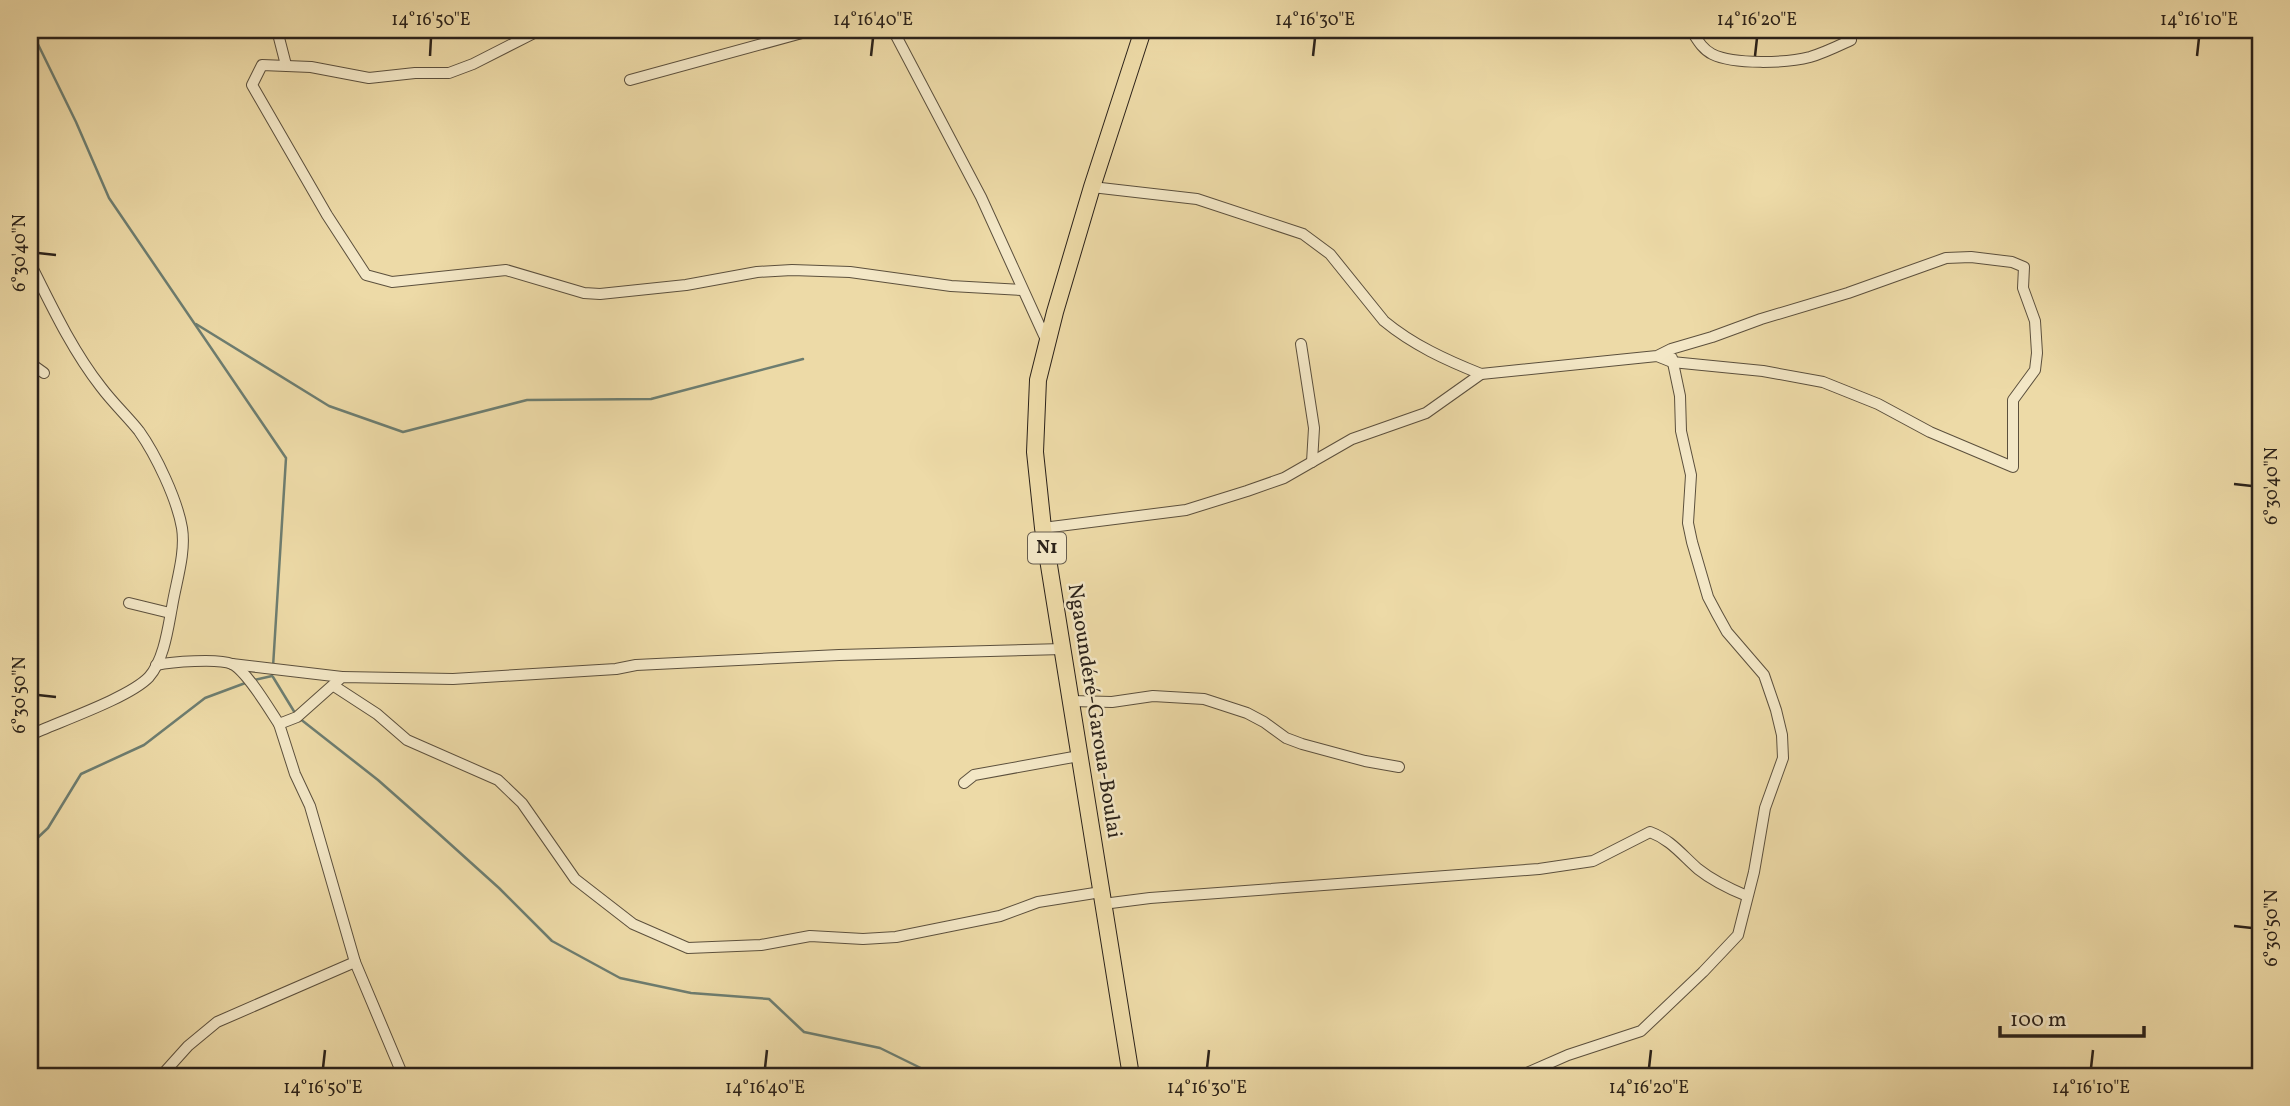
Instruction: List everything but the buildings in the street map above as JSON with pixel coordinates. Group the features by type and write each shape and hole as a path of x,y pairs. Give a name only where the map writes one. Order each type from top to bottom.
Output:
{"highway":[{"name":"Ngaoundéré-Garoua-Boulai","path":"1131,1076 1043,528 1035,452 1035,414 1038,380 1047,343 1092,187 1143,30"}],"street":[{"path":"277,30 286,65"},
{"path":"540,30 473,64 449,73 415,72 369,78 311,67 262,65 252,85 327,215 366,275 392,282 506,270 584,293 600,294 686,285 757,272 792,270 850,272 951,286 1022,290"},
{"path":"630,80 813,30"},
{"path":"893,30 981,197 1047,343"},
{"path":"1691,30 1699,44 1713,55 1740,60 1797,60 1851,40"},
{"path":"1092,187 1198,199 1303,234 1330,254 1384,321 1427,350 1481,374"},
{"path":"1043,528 1186,510 1284,478 1352,439 1426,413 1481,374 1657,356 1671,349 1848,293 1933,261 1957,257 2012,262 2024,267 2024,288 2035,321 2037,353 2035,370 2013,400 2013,467 1930,432 1878,404 1810,378 1672,362 1657,356"},
{"path":"30,263 51,305 101,388 140,433 172,496 182,529 182,549 170,613 156,666 150,676 129,691 30,735"},
{"path":"1301,344 1314,429 1312,462"},
{"path":"1520,1076 1568,1055 1642,1031 1738,935 1754,873 1765,808 1783,758 1782,735 1764,675 1727,632 1708,597 1700,569 1688,523 1691,475 1681,431 1680,396 1671,349"},
{"path":"30,363 44,373"},
{"path":"130,603 170,613"},
{"path":"156,666 187,660 342,677 453,679 616,669 636,665 839,655 1063,649"},
{"path":"232,664 250,681 278,724 295,774 310,806 355,962 403,1076"},
{"path":"278,724 297,717 342,677"},
{"path":"334,686 377,714 407,740 498,780 522,803 575,879 633,924 688,948 761,945 810,936 863,939 896,937 1000,916 1038,902 1150,898 1539,869 1576,864 1609,854 1650,832 1664,837 1681,850 1710,878 1747,897"},
{"path":"1070,701 1112,702 1153,696 1204,699 1247,713 1265,722 1286,738 1302,744 1364,761 1399,767"},
{"path":"964,783 974,775 1079,756"},
{"path":"161,1076 188,1046 217,1022 355,962"}],"waterway":[{"path":"31,30 109,198 286,458 273,667"},
{"path":"196,324 329,406 403,432 527,400 651,399 803,359"},
{"path":"254,680 272,676 272,673"},
{"path":"273,677 295,713"},
{"path":"30,845 48,828 81,774 144,745 205,698 248,682"},
{"path":"299,718 378,780 499,888 552,941 620,978 691,993 769,999 804,1032 880,1048 937,1076"}]}
